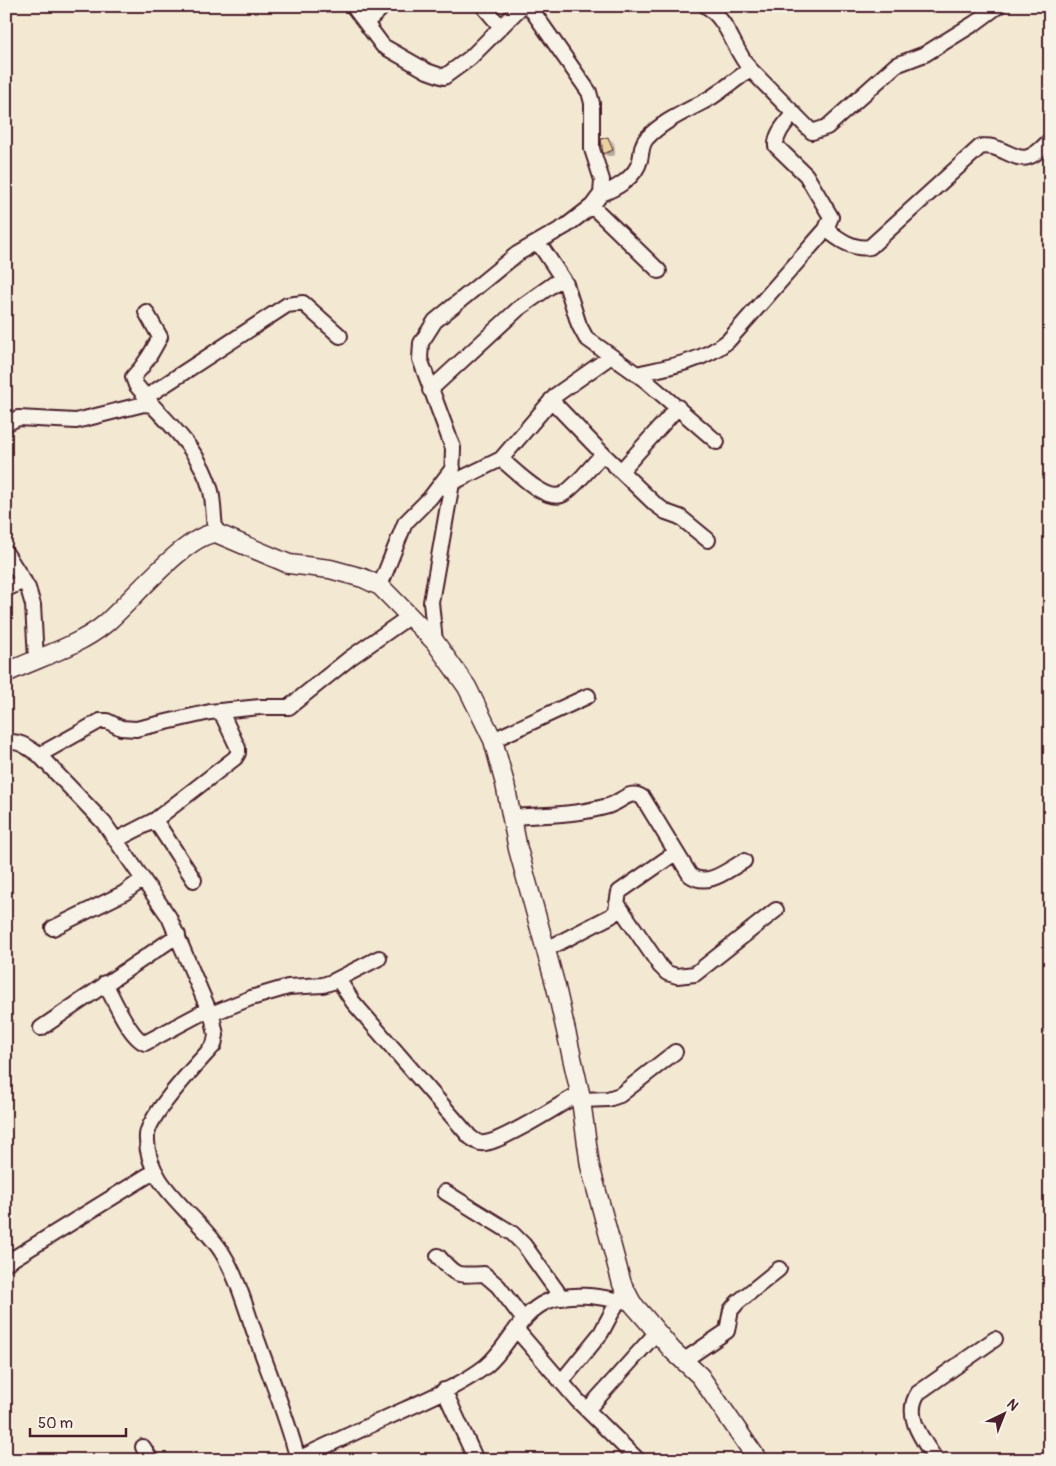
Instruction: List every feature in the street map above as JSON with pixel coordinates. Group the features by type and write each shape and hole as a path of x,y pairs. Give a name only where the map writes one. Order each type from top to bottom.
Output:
{"street":[{"path":"353,6 376,39 391,52 437,76 444,77 470,58 522,6"},
{"path":"366,23 384,6"},
{"path":"483,6 501,27"},
{"path":"435,642 431,602 452,483 453,448 420,360 421,343 435,321 517,254 566,226 592,206 601,194 602,180 592,149 592,104 589,92 529,6"},
{"path":"706,6 720,18 750,69 812,132 819,131 896,66 925,54 976,23 998,6"},
{"path":"601,194 614,190 634,170 639,163 642,145 653,133 711,97 750,69"},
{"path":"636,374 683,364 718,349 728,341 826,229 831,218 806,175 776,146 775,141 780,131 793,114"},
{"path":"826,229 846,243 864,248 870,247 980,147 991,146 1021,158 1028,158 1050,140"},
{"path":"592,206 659,271"},
{"path":"538,242 562,278 579,325 586,338 678,407 717,442"},
{"path":"430,390 518,309 562,278"},
{"path":"6,424 18,418 76,421 144,404 287,305 303,303 340,336"},
{"path":"146,312 160,337 150,351 147,362 133,377 136,385 196,456 203,469 211,492 212,514 216,533"},
{"path":"452,483 501,459 551,400 610,357"},
{"path":"551,400 655,504 666,512 680,517 708,540"},
{"path":"621,471 678,407"},
{"path":"501,459 551,497 564,494 603,454"},
{"path":"380,586 405,523 430,498 453,468"},
{"path":"6,673 77,641 103,626 175,556 208,533 216,533 289,564 330,569 363,578 380,586 435,642 467,687 493,740 505,784 531,903 556,987 581,1096 590,1166 615,1264 622,1284 625,1302 562,1381"},
{"path":"6,553 24,581 33,604 36,659"},
{"path":"6,589 24,581"},
{"path":"39,755 100,721 107,721 121,728 136,730 204,713 260,706 289,707 350,658 410,616"},
{"path":"493,740 588,696"},
{"path":"116,840 155,820 235,758 238,753 221,712"},
{"path":"6,743 12,741 39,755 104,823 169,917 210,1011 216,1035 214,1045 154,1116 147,1134 148,1150 155,1172 223,1254 236,1282 298,1459 444,1390 487,1365 520,1325 546,1302 571,1296 595,1296 625,1302 657,1332 700,1376 758,1460"},
{"path":"511,817 594,810 613,805 632,794 637,794 643,798 690,875 697,880 705,881 744,861"},
{"path":"155,820 194,880"},
{"path":"545,950 611,916 616,911 619,892 676,853"},
{"path":"53,928 124,893 143,879"},
{"path":"617,904 660,966 667,973 677,976 695,974 776,910"},
{"path":"41,1028 178,935"},
{"path":"105,983 132,1032 140,1041 145,1043 210,1011 288,987 323,985 380,958"},
{"path":"338,979 353,1002 442,1105 476,1142 483,1144 515,1130 581,1096 608,1099 620,1095 675,1052"},
{"path":"6,1263 155,1172"},
{"path":"445,1192 512,1233 524,1245 562,1298"},
{"path":"438,1256 453,1273 462,1276 484,1274 498,1286 520,1325 562,1381 587,1410 638,1460"},
{"path":"684,1360 727,1331 732,1310 738,1302 780,1268"},
{"path":"587,1410 657,1332"},
{"path":"936,1460 913,1420 912,1401 918,1393 995,1339"},
{"path":"444,1390 476,1460"},
{"path":"143,1448 152,1460"}],"building":[{"path":"608,137 613,150 603,154 601,139"}]}
